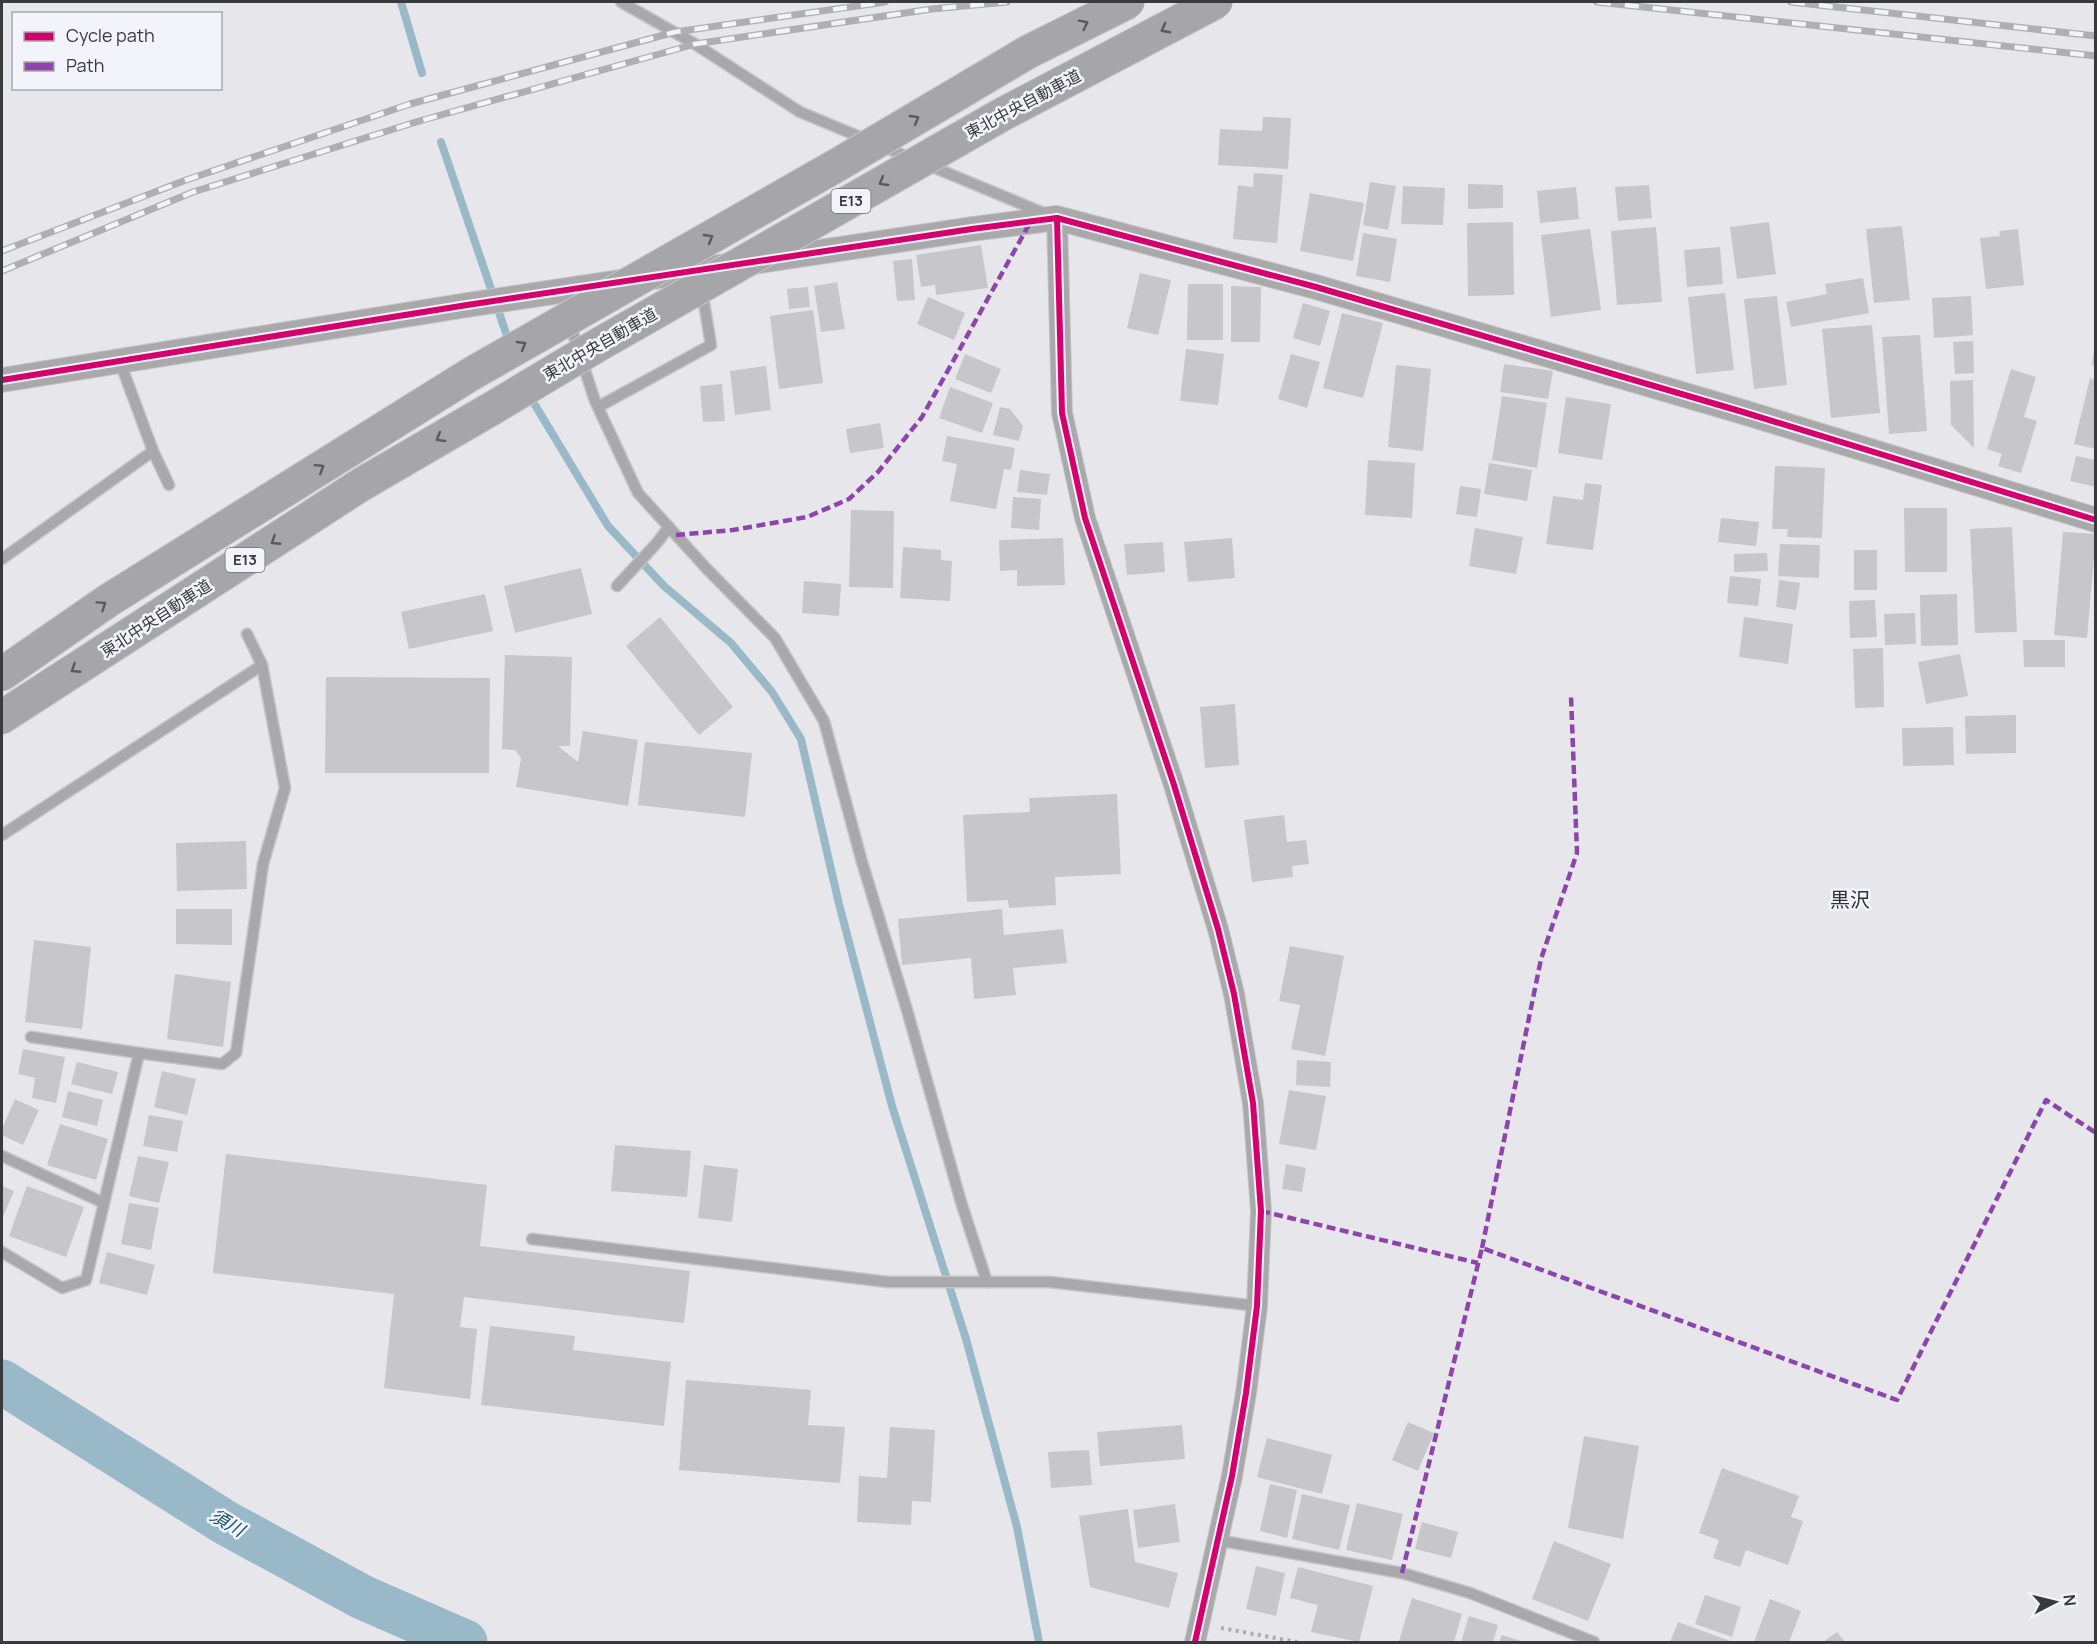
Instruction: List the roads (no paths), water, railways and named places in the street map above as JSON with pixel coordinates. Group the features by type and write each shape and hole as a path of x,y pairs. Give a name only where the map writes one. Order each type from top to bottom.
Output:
{"highway":[{"name":"E13","path":"2,674 109,600 471,374 839,164 1028,52 1128,2"},
{"name":"東北中央自動車道","path":"2,717 362,484 491,408 1003,114 1216,2"}],"street":[{"path":"1058,218 1062,413 1085,518 1174,785 1218,929 1234,994 1253,1103 1261,1211 1257,1306 1236,1452 1197,1633"},
{"path":"2,380 467,305 961,230 1058,218 1316,286 1743,412 2096,520"}],"lane":[{"path":"621,2 695,44 800,112 1058,218"},
{"path":"598,407 711,345 699,270"},
{"path":"552,293 598,407 638,494 775,638 824,721 861,862 907,1010 961,1202 987,1282"},
{"path":"120,362 153,451 170,484"},
{"path":"2,559 153,451"},
{"path":"619,584 669,527"},
{"path":"31,1037 222,1064 236,1053 263,864 285,789 261,665 247,634"},
{"path":"2,835 261,665"},
{"path":"2,1252 62,1288 86,1280 139,1053"},
{"path":"2,1156 104,1203"},
{"path":"532,1239 888,1282 1050,1281 1257,1306"},
{"path":"1217,1540 1402,1574 1470,1593 1594,1642"}],"waterway":[{"path":"401,2 422,73"},
{"path":"441,142 509,342"},
{"path":"529,395 608,526 664,586 731,643 772,692 801,739 839,904 892,1106 966,1339 1017,1527 1039,1642"},
{"name":"須川","path":"2,1382 226,1523 362,1597 465,1642"}],"railway":[{"path":"2,251 186,180 410,104 675,32 885,2"},
{"path":"2,271 193,192 416,122 695,44 932,9 1007,2"},
{"path":"1597,2 2096,56"},
{"path":"1791,2 2096,36"}],"district":[{"name":"黒沢","path":"1850,900"}]}
